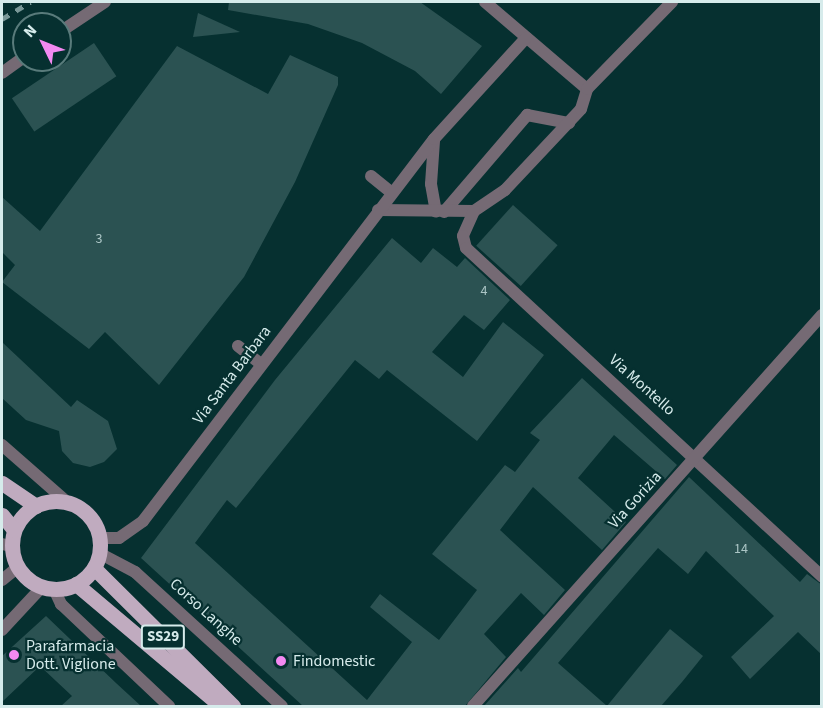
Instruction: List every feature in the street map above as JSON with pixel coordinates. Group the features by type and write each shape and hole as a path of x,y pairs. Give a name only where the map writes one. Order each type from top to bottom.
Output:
{"main road":[{"path":"2,483 36,506"},
{"path":"67,502 92,519 99,546 94,568 76,584 48,588 18,567 6,545 14,530 36,506 67,502"},
{"path":"2,515 14,530"},
{"name":"SS29","path":"94,568 233,706"},
{"name":"SS29","path":"76,584 221,706"}],"street":[{"path":"72,25 105,2"},
{"path":"485,2 587,89"},
{"path":"378,210 474,211 505,190 569,123 587,89 672,2"},
{"name":"Via Santa Barbara","path":"99,546 119,538 143,521 434,139 526,38"},
{"path":"440,212 527,115 569,123"},
{"path":"434,139 431,184 440,212"},
{"path":"371,176 392,193"},
{"name":"Via Montello","path":"474,211 463,236 466,248 696,456 822,577"},
{"name":"Via Gorizia","path":"473,706 696,456 819,323"},
{"path":"238,346 261,364"},
{"path":"2,445 67,502"},
{"name":"Corso Langhe","path":"99,546 135,572 282,706"},
{"path":"2,580 18,567"},
{"path":"2,630 48,588 61,604 170,706"}],"building":[{"path":"229,2 420,2 482,46 441,94 415,71 362,43 308,24 228,10"},
{"path":"198,13 240,32 193,37"},
{"path":"94,43 116,76 34,132 12,98 51,72 72,72 72,58"},
{"path":"177,46 268,94 290,55 338,77 338,85 295,182 244,277 159,385 105,332 89,349 2,282 15,265 2,252 2,197 40,231"},
{"path":"513,205 558,245 521,286 476,246"},
{"path":"392,238 421,263 433,248 457,267 465,258 510,300 484,330 464,315 432,352 463,377 503,322 544,355 477,441 387,370 379,379 355,360 236,508 227,500 195,543 367,700 412,642 370,607 380,594 439,640 477,590 432,554 505,465 515,472 540,440 530,433 582,378 677,465 665,479 614,435 578,478 626,522 602,550 533,487 500,530 565,590 544,615 521,593 484,634 506,657 465,706 303,706 141,558 275,380"},
{"path":"2,342 71,407 77,400 108,421 117,449 104,462 90,467 73,463 62,451 59,431 26,420 2,398"},
{"path":"689,477 800,582 807,574 822,585 822,655 798,632 750,679 731,657 774,616 706,551 688,574 658,548 558,663 607,706 484,706 518,668 521,672"},
{"path":"46,616 141,706 61,706 72,696 40,666 2,702 2,656"},
{"path":"670,629 703,656 682,682 661,706 607,706"}],"railway":[{"path":"2,19 30,2"}],"place":[{"name":"Parafarmacia Dott. Viglione","path":"14,655"},
{"name":"Findomestic","path":"281,661"}]}
